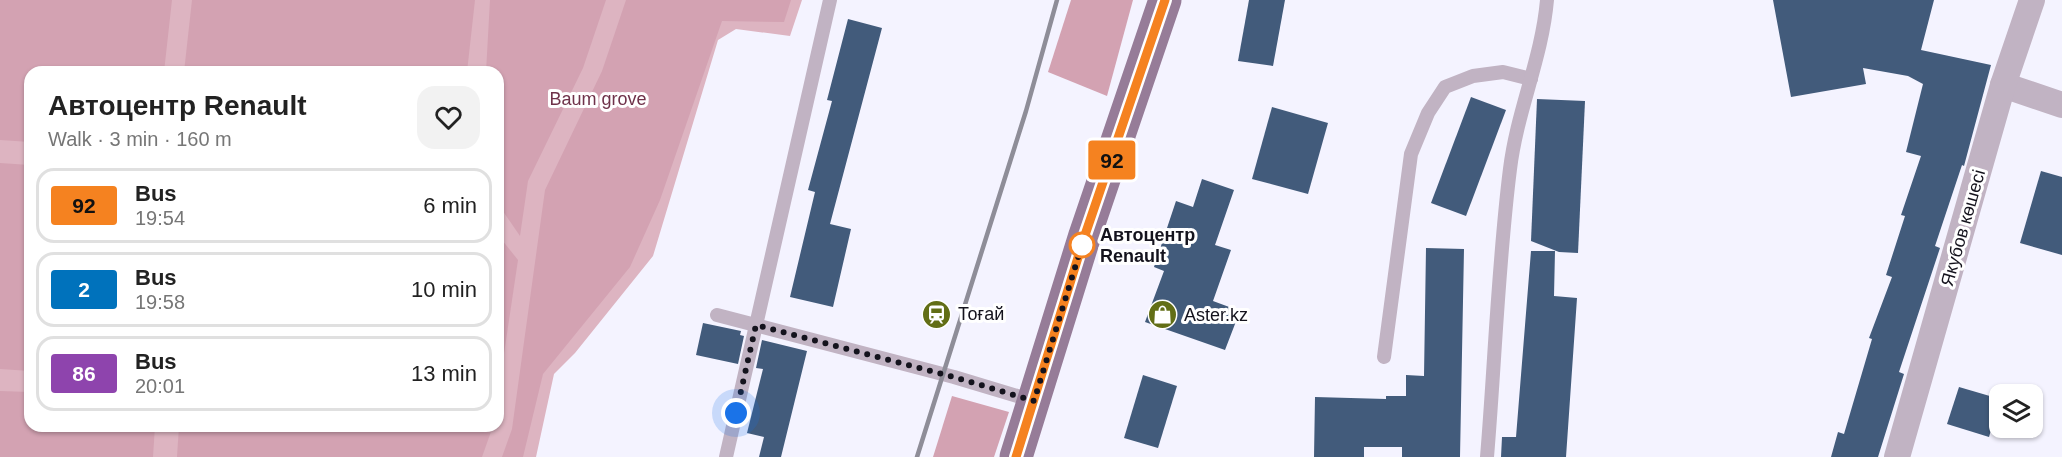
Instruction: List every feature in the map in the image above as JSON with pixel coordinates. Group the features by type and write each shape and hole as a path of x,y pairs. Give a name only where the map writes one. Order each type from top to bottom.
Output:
{"main road":[{"path":"1016,457 1085,235 1165,0"}],"street":[{"name":"Якубов көшесі","path":"1897,457 2003,85 2032,0"},
{"path":"2003,85 2062,105"}],"lane":[{"path":"726,457 830,0"},
{"path":"1488,457 1509,169 1519,113 1544,32 1547,0"},
{"path":"1384,357 1412,154 1428,113 1445,87 1473,76 1503,72 1531,79"},
{"path":"717,315 954,377 1034,401"}],"green space":[{"name":"Baum grove","path":"0,0 802,0 790,36 736,29 718,40 653,256 575,353 554,374 536,457 0,457"},
{"path":"0,0 172,0 165,66 24,66 24,142 0,140"},
{"path":"192,0 475,0 468,66 185,66"},
{"path":"490,0 606,0 583,68 528,181 520,236 504,213 504,66 486,66"},
{"path":"626,0 791,0 784,22 722,21 660,200 630,267 543,374 523,457 502,457 512,429 545,190 602,71"},
{"path":"1071,0 1133,0 1107,96 1048,72"},
{"path":"0,163 24,165 24,371 0,369"},
{"path":"504,242 518,260 504,354"},
{"path":"0,391 24,392 24,432 155,432 153,457 0,457"},
{"path":"952,396 1009,412 994,457 933,457"},
{"path":"179,432 491,432 482,457 177,457"}],"building":[{"path":"1249,0 1285,0 1273,66 1238,61"},
{"path":"1773,0 1934,0 1921,50 1991,65 1964,166 1962,165 1935,246 1940,248 1899,372 1904,374 1878,457 1831,457 1838,432 1844,434 1872,339 1869,338 1892,277 1886,275 1905,216 1901,215 1921,156 1906,152 1923,84 1908,76 1863,68 1866,84 1791,97"},
{"path":"848,19 882,28 830,224 851,229 833,307 790,297 815,192 808,190 832,101 827,100"},
{"path":"1471,97 1506,110 1466,216 1431,203"},
{"path":"1537,99 1585,101 1578,253 1559,252 1531,241"},
{"path":"1272,107 1328,123 1308,194 1252,179"},
{"path":"2041,171 2062,177 2062,255 2020,243"},
{"path":"1202,179 1234,190 1215,245 1231,250 1213,301 1240,311 1225,350 1145,322 1164,271 1154,267 1176,201 1193,207"},
{"path":"1426,248 1464,249 1460,457 1402,457 1402,447 1364,447 1364,457 1314,457 1315,397 1386,399 1386,396 1406,396 1406,375 1424,376"},
{"path":"1531,251 1555,251 1554,296 1577,298 1566,457 1501,457 1502,437 1516,437"},
{"path":"703,323 741,331 740,335 744,336 738,364 696,355"},
{"path":"762,340 807,351 781,457 759,457 764,437 747,433 763,369 756,368"},
{"path":"1143,375 1177,386 1158,448 1124,438"},
{"path":"1959,387 1989,396 1989,437 1947,424"}],"railway":[{"path":"917,457 1026,111 1057,0"}],"bus line":[{"name":"92","path":"1016,457 1085,235 1165,0"}],"place":[{"name":"Автоцентр Renault","path":"1082,245"},
{"name":"Тоғай","path":"937,314"},
{"name":"Aster.kz","path":"1163,315"}],"route":[{"path":"736,413 756,325 954,377 1034,401 1085,235 1082,245"}]}
